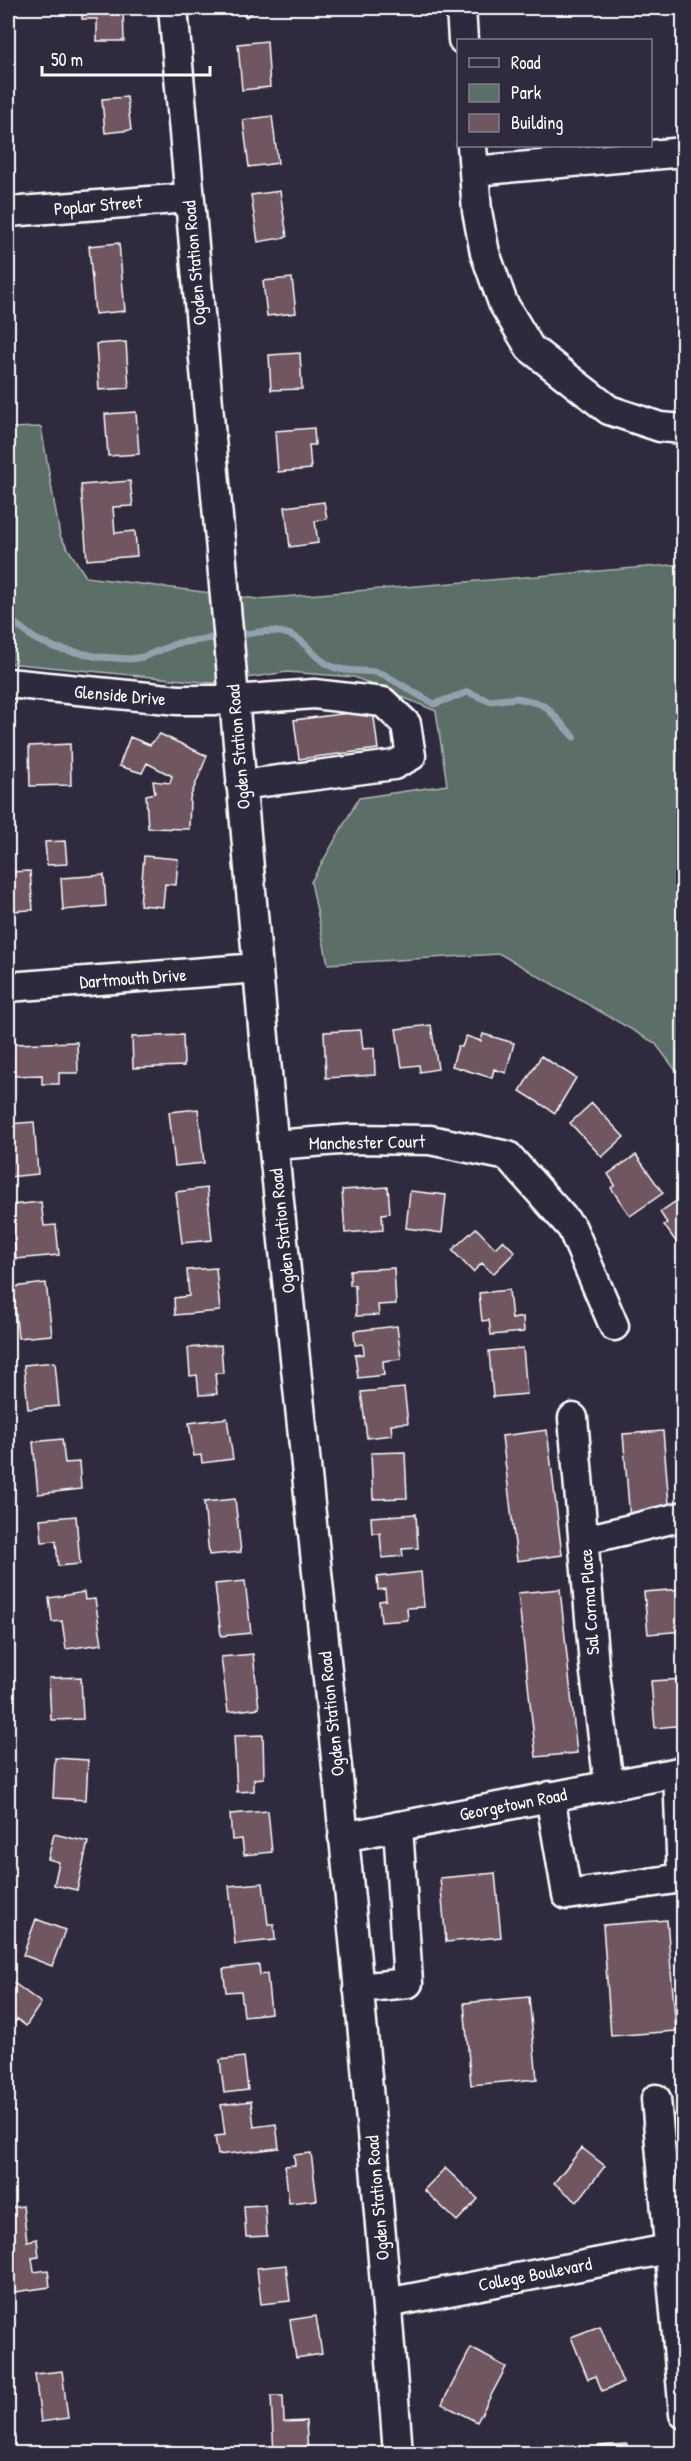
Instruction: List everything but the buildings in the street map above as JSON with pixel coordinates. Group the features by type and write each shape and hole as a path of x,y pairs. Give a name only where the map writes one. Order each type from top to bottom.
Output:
{"street":[{"name":"Ogden Station Road","path":"173,8 233,700 274,1145 358,1988 387,2303 398,2454"},
{"path":"461,8 463,39"},
{"path":"684,152 473,158 477,211 485,253 503,303 530,348 609,410 660,428 684,429"},
{"name":"Poplar Street","path":"8,212 189,198"},
{"name":"Glenside Drive","path":"8,683 178,700 233,700 314,694 383,702 406,724 411,756 394,765 241,785"},
{"name":"Dartmouth Drive","path":"8,987 258,968"},
{"name":"Manchester Court","path":"274,1145 353,1139 430,1140 508,1156 572,1228 614,1326"},
{"name":"Sal Corma Place","path":"573,1418 594,1665 609,1785"},
{"path":"585,1540 684,1516"},
{"path":"550,1796 567,1895 682,1878 681,1772"},
{"name":"Georgetown Road","path":"343,1837 681,1772"},
{"path":"358,1988 408,1983 398,1826"},
{"path":"656,2099 676,2247 684,2414"},
{"name":"College Boulevard","path":"387,2303 676,2247"}],"green space":[{"path":"41,427 60,536 86,577 258,599 683,564 683,1080 655,1043 500,954 328,964 311,882 359,798 447,785 436,711 354,677 287,672 213,683 8,663 8,428"}],"waterway":[{"path":"8,618 35,639 56,648 99,657 131,659 143,657 178,643 219,637"},
{"path":"233,636 268,631 294,636 328,665 339,669 383,674 434,704 468,692 489,701 517,698 538,703 547,708 574,737"}]}
